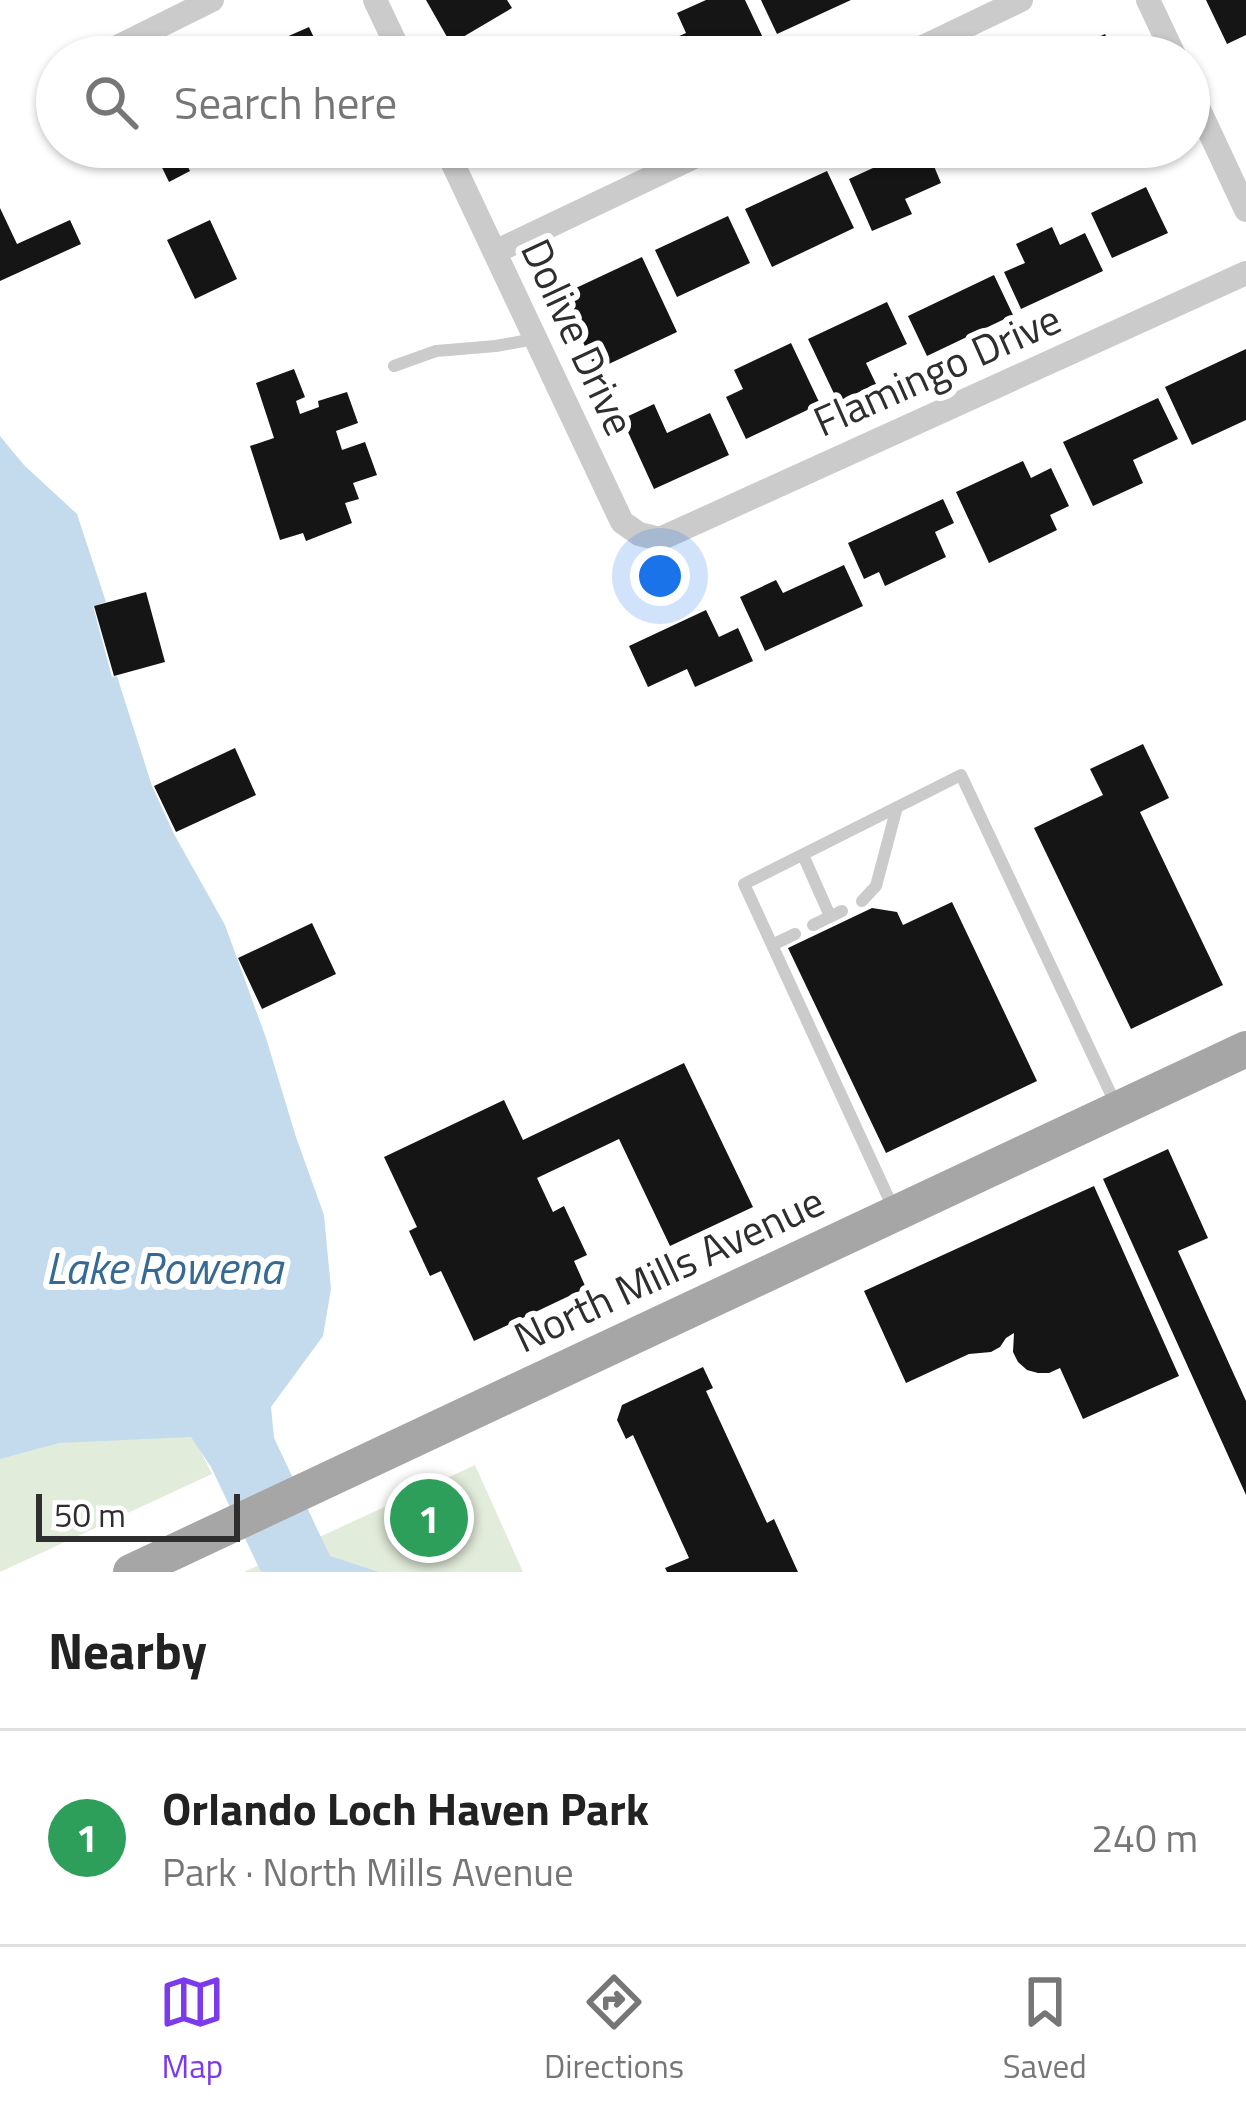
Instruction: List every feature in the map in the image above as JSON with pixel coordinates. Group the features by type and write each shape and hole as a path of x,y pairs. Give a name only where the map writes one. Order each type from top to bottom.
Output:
{"main road":[{"name":"North Mills Avenue","path":"131,1572 1246,1049"}],"street":[{"path":"139,36 212,0"},
{"path":"375,0 392,36"},
{"path":"946,36 1021,0"},
{"path":"1148,0 1165,36"},
{"path":"1210,133 1246,210"},
{"name":"Dolive Drive","path":"455,168 622,522 639,534 660,539"},
{"path":"495,253 671,168"},
{"name":"Flamingo Drive","path":"660,539 1246,273"}],"lane":[{"path":"394,366 436,351 536,339"},
{"path":"895,1213 744,884 961,776 1118,1108"},
{"path":"862,901 876,886 897,807"},
{"path":"803,855 836,914 812,925"},
{"path":"772,945 795,934"}],"green space":[{"path":"0,1302 128,1306 212,1474 0,1572"},
{"path":"475,1465 523,1572 244,1572"}],"water":[{"name":"Lake Rowena","path":"0,436 77,514 106,602 93,606 112,677 117,676 152,786 225,925 266,1038 324,1215 331,1289 323,1336 271,1407 274,1438 330,1556 379,1572 261,1572 211,1467 191,1437 59,1443 0,1459"}],"building":[{"path":"426,0 507,0 512,8 465,36 446,36"},
{"path":"706,0 745,0 762,36 679,36 686,33 677,13"},
{"path":"761,0 851,0 777,34"},
{"path":"1206,0 1246,0 1246,35 1227,44"},
{"path":"309,27 313,36 289,36"},
{"path":"162,168 188,168 190,171 169,182"},
{"path":"873,168 935,168 941,183 905,199 912,214 872,231 849,179"},
{"path":"827,171 854,228 772,267 745,209"},
{"path":"1146,187 1168,233 1112,258 1091,213"},
{"path":"0,208 17,244 70,220 81,244 0,281"},
{"path":"728,216 750,263 677,297 655,250"},
{"path":"210,220 237,279 195,299 167,240"},
{"path":"1052,227 1060,245 1085,233 1103,271 1021,309 1004,272 1025,263 1016,244"},
{"path":"642,257 677,332 596,370 561,295"},
{"path":"994,275 1013,315 927,356 908,316"},
{"path":"887,302 907,344 866,363 876,384 838,402 808,339"},
{"path":"791,343 820,404 746,439 726,397 743,389 734,370"},
{"path":"1246,349 1246,420 1192,445 1165,387"},
{"path":"294,369 305,397 296,401 300,414 319,407 318,401 347,392 358,423 336,431 342,450 365,442 377,475 353,483 359,499 345,503 352,523 306,541 303,533 280,540 250,446 274,438 256,383"},
{"path":"1158,398 1178,439 1133,460 1143,483 1093,506 1063,442"},
{"path":"654,404 667,433 710,413 729,455 654,489 622,419"},
{"path":"1023,461 1031,478 1051,468 1069,506 1050,515 1057,530 989,563 956,492"},
{"path":"943,499 954,523 935,532 946,557 885,586 879,572 864,579 848,543"},
{"path":"844,565 863,606 765,651 740,597 776,580 783,593"},
{"path":"146,592 165,662 114,676 94,606"},
{"path":"706,610 719,637 738,628 753,661 695,687 687,669 648,687 629,646"},
{"path":"1143,744 1169,798 1140,812 1223,985 1131,1029 1034,828 1103,795 1090,769"},
{"path":"235,748 256,795 176,832 154,786"},
{"path":"952,902 1037,1081 886,1153 788,948 872,908 897,912 903,925"},
{"path":"312,923 336,974 262,1009 238,958"},
{"path":"684,1063 753,1207 670,1246 619,1139 537,1178 553,1212 564,1206 587,1255 574,1261 586,1288 474,1341 441,1271 430,1276 409,1231 417,1227 384,1157 504,1100 523,1140"},
{"path":"1168,1149 1208,1238 1178,1251 1246,1401 1246,1495 1103,1179"},
{"path":"1094,1186 1179,1376 1083,1419 1060,1368 1038,1373 1018,1362 1014,1333 991,1352 969,1354 906,1383 864,1291"},
{"path":"703,1367 713,1388 706,1391 767,1523 774,1519 798,1572 667,1572 665,1568 689,1558 633,1435 626,1439 617,1420 622,1405"}],"place":[{"name":"Orlando Loch Haven Park","path":"429,1518"}]}
